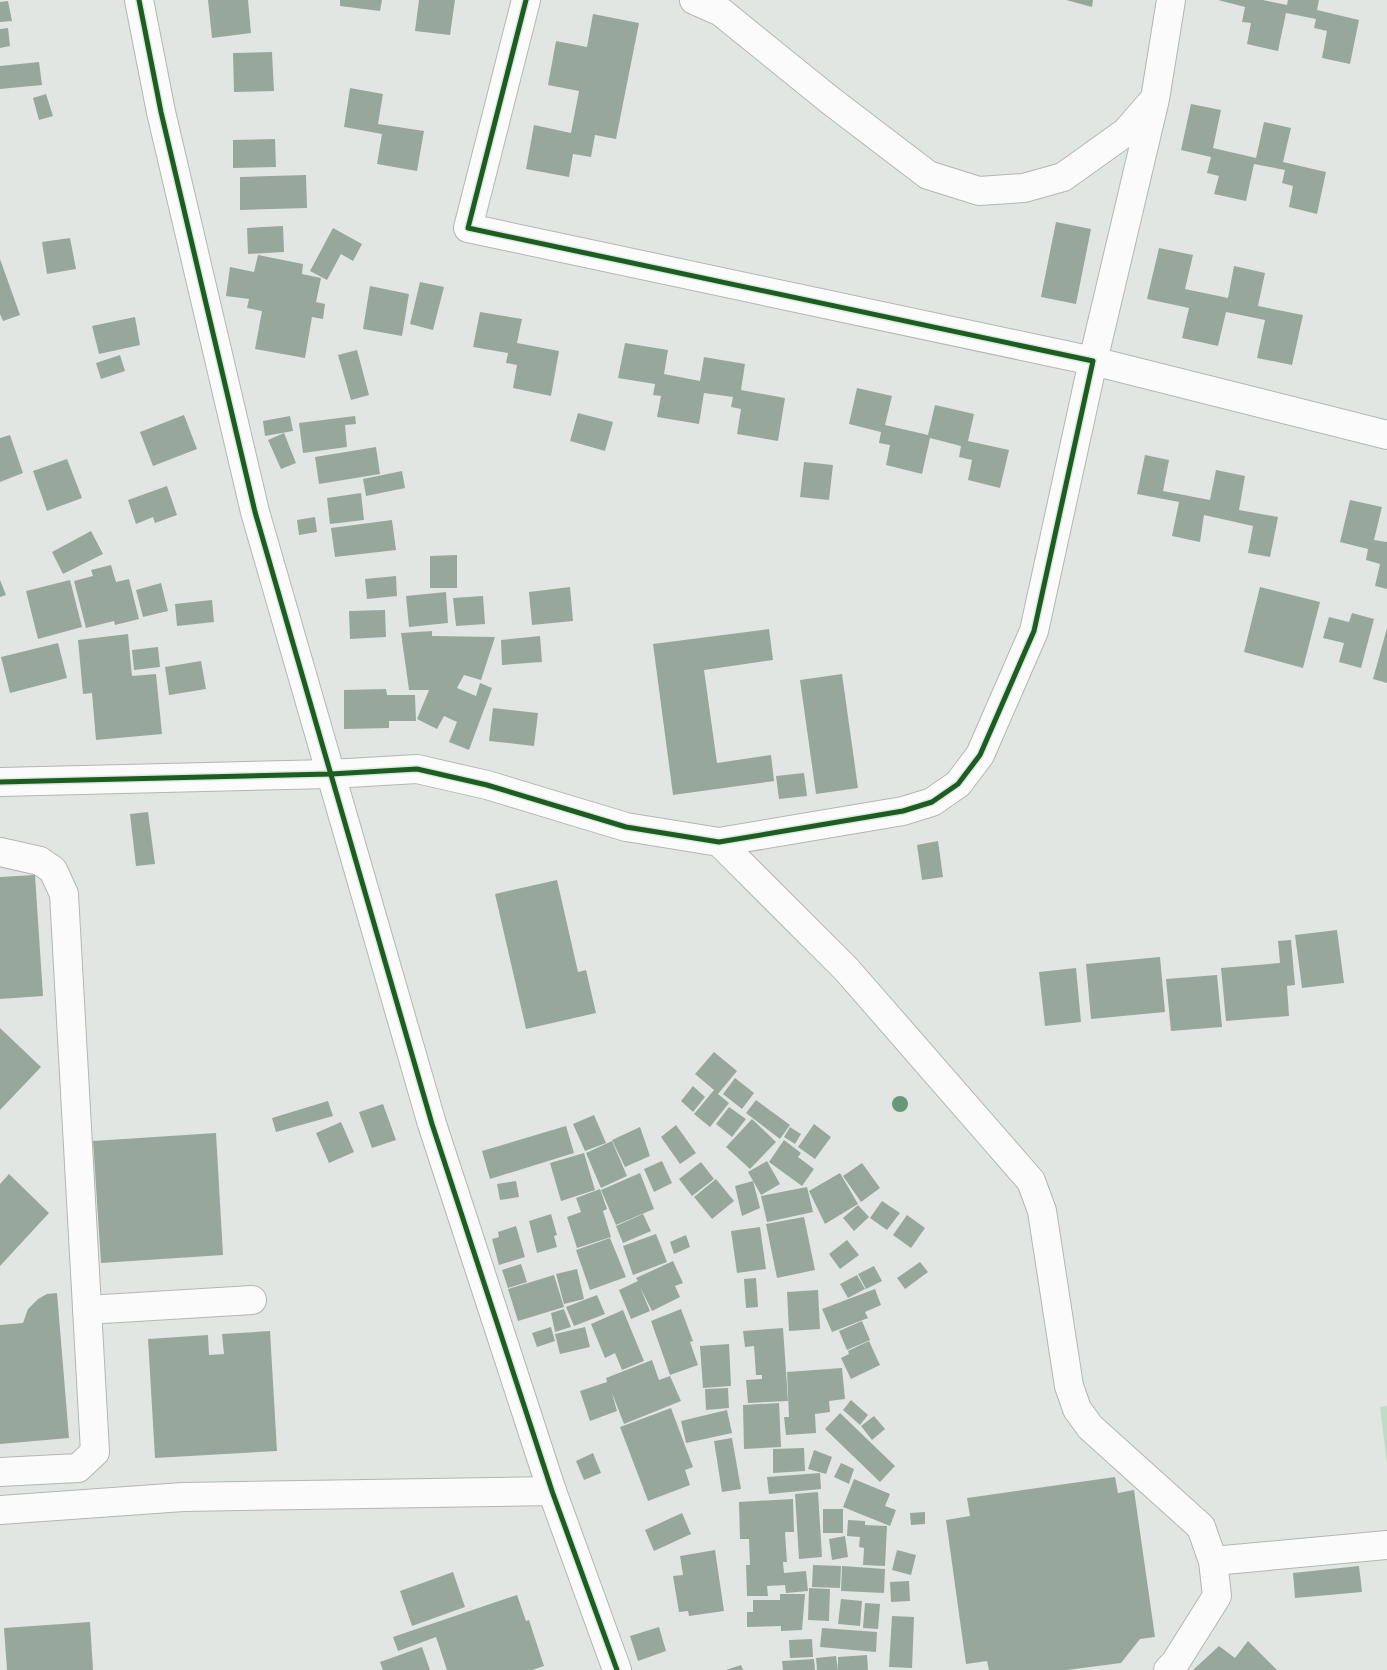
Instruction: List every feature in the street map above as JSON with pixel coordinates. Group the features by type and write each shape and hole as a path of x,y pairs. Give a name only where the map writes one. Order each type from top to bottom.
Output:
{"street":[{"path":"139,0 161,112 254,512 432,1124 552,1491 617,1670"},
{"path":"526,0 468,228 1094,362 1387,435"},
{"path":"694,0 722,12 831,101 928,175 979,191 1024,188 1063,177 1126,132 1155,99"},
{"path":"0,782 331,774 417,769 487,785 626,827 719,842 903,811 932,802 958,784 980,755 1034,631 1155,99 1170,0"},
{"path":"719,842 847,970 1031,1181 1042,1211 1069,1386 1077,1409 1090,1427 1201,1527 1214,1561 1217,1596 1175,1663 1168,1670"},
{"path":"0,852 40,861 53,870 64,894 95,1452 78,1468 0,1472"},
{"path":"87,1310 252,1300"},
{"path":"0,1510 183,1497 552,1491"},
{"path":"1214,1561 1387,1545"}],"green space":[{"path":"1387,1406 1387,1464 1380,1407"}],"building":[{"path":"208,0 248,0 251,33 212,38"},
{"path":"340,0 382,0 380,11 340,6"},
{"path":"419,0 455,0 450,35 415,31"},
{"path":"1066,0 1093,0 1092,7"},
{"path":"1218,0 1263,0 1287,5 1288,0 1319,0 1317,10 1359,20 1350,64 1322,58 1327,31 1314,28 1316,19 1286,13 1278,51 1247,44 1251,23 1242,22 1245,7"},
{"path":"8,1 12,21 0,22 0,2"},
{"path":"593,14 639,23 616,139 595,135 591,157 573,154 569,177 526,169 534,125 571,133 579,91 548,85 556,41 587,47"},
{"path":"8,28 10,46 0,48 0,29"},
{"path":"272,52 274,91 234,92 233,53"},
{"path":"39,62 42,85 0,89 0,66"},
{"path":"350,88 383,94 378,124 424,131 417,171 377,164 382,134 344,127"},
{"path":"46,94 53,116 39,120 33,98"},
{"path":"1191,104 1221,110 1213,148 1256,158 1264,122 1291,128 1283,162 1326,172 1317,214 1289,207 1293,186 1282,183 1285,170 1254,164 1246,201 1214,194 1219,176 1207,173 1211,157 1181,150"},
{"path":"275,139 276,167 233,168 233,140"},
{"path":"306,175 307,208 240,210 240,177"},
{"path":"1056,222 1091,229 1076,304 1041,297"},
{"path":"283,226 284,252 248,254 247,228"},
{"path":"333,228 362,244 353,261 341,254 327,280 310,271"},
{"path":"70,238 76,269 47,274 42,242"},
{"path":"1159,248 1193,255 1185,289 1228,298 1234,266 1265,273 1258,306 1303,315 1292,365 1257,358 1265,320 1226,312 1218,346 1182,338 1189,308 1147,299"},
{"path":"258,255 303,264 302,274 321,278 316,302 325,304 323,319 312,317 305,358 255,349 262,311 247,308 249,299 226,296 230,267 254,272"},
{"path":"0,259 20,315 3,321 0,314"},
{"path":"420,282 444,287 433,330 410,324"},
{"path":"370,286 409,294 402,336 363,329"},
{"path":"480,312 522,319 517,343 559,351 551,396 513,388 517,365 506,363 508,353 473,347"},
{"path":"135,317 140,345 99,354 92,326"},
{"path":"625,343 668,350 664,374 700,381 704,357 745,364 741,390 785,398 778,441 737,434 741,409 731,407 733,397 704,393 699,424 657,417 661,396 653,395 655,384 618,378"},
{"path":"357,350 369,395 351,400 338,355"},
{"path":"120,355 125,371 101,379 96,363"},
{"path":"857,388 892,396 885,425 928,435 935,405 974,414 968,441 1009,450 1000,488 968,480 972,460 959,457 961,446 930,438 922,474 886,465 890,445 879,443 881,432 849,424"},
{"path":"578,413 613,422 605,451 570,441"},
{"path":"184,415 197,449 153,466 140,432"},
{"path":"290,416 293,431 265,436 263,421"},
{"path":"355,416 356,424 345,425 347,447 303,453 299,423"},
{"path":"284,433 296,463 281,469 268,440"},
{"path":"10,435 23,473 0,482 0,438"},
{"path":"376,447 380,474 319,484 315,457"},
{"path":"1145,455 1169,460 1163,491 1210,500 1216,470 1245,476 1239,510 1278,517 1270,557 1248,553 1253,526 1204,515 1200,542 1172,536 1179,502 1137,494"},
{"path":"67,459 82,498 47,511 33,471"},
{"path":"804,462 833,465 829,500 800,497"},
{"path":"402,471 405,488 366,496 363,479"},
{"path":"167,486 177,515 155,523 153,517 136,524 128,500"},
{"path":"361,493 364,520 330,524 327,498"},
{"path":"1350,500 1382,507 1374,540 1387,542 1387,589 1375,586 1380,564 1366,560 1368,549 1340,542"},
{"path":"315,517 317,532 299,535 297,520"},
{"path":"392,520 396,550 335,557 331,528"},
{"path":"91,531 103,554 63,574 52,552"},
{"path":"457,555 457,588 430,588 430,556"},
{"path":"111,565 116,582 129,579 139,619 115,625 114,621 86,628 74,581 93,576 91,570"},
{"path":"396,576 397,596 367,599 365,579"},
{"path":"0,580 6,595 0,597"},
{"path":"70,580 82,627 38,639 26,591"},
{"path":"161,583 168,611 143,617 136,590"},
{"path":"570,587 573,621 532,625 529,592"},
{"path":"1260,587 1320,602 1303,668 1244,652"},
{"path":"446,592 448,623 409,627 406,596"},
{"path":"483,596 485,624 456,626 453,598"},
{"path":"212,600 214,622 177,626 175,604"},
{"path":"385,610 386,637 350,639 349,611"},
{"path":"1352,613 1374,619 1361,668 1339,662 1344,643 1323,638 1329,617 1349,622"},
{"path":"1387,628 1387,683 1373,679"},
{"path":"769,629 773,660 704,670 717,763 771,755 774,781 673,795 653,644"},
{"path":"432,631 432,636 495,637 481,680 464,675 457,688 476,696 480,683 492,688 469,750 449,742 457,722 444,716 437,729 417,719 429,690 409,690 401,633"},
{"path":"128,634 132,676 156,674 162,734 96,740 92,693 83,694 78,640"},
{"path":"540,636 542,662 502,665 501,640"},
{"path":"58,643 67,678 10,693 1,657"},
{"path":"158,647 160,667 134,670 132,650"},
{"path":"201,661 206,689 169,695 165,667"},
{"path":"842,674 858,788 816,794 800,680"},
{"path":"386,689 387,695 415,695 416,721 389,721 389,728 344,729 344,690"},
{"path":"493,708 538,713 534,746 489,741"},
{"path":"804,773 807,796 779,799 776,776"},
{"path":"148,812 155,864 136,866 130,814"},
{"path":"938,841 943,877 922,880 917,845"},
{"path":"35,875 43,996 0,999 0,877"},
{"path":"557,880 578,972 586,970 596,1013 526,1029 495,894"},
{"path":"1337,930 1344,983 1302,988 1295,935"},
{"path":"1291,940 1295,985 1287,986 1289,1016 1226,1021 1221,968 1280,963 1278,941"},
{"path":"1160,957 1165,1012 1091,1019 1086,964"},
{"path":"1076,968 1081,1022 1045,1026 1039,972"},
{"path":"1217,975 1222,1027 1171,1031 1166,979"},
{"path":"0,1028 41,1067 0,1110"},
{"path":"714,1052 737,1071 718,1094 729,1103 710,1127 694,1114 714,1090 695,1074"},
{"path":"735,1078 754,1093 742,1109 723,1094"},
{"path":"693,1086 705,1097 693,1112 681,1101"},
{"path":"756,1100 790,1125 780,1139 746,1113"},
{"path":"328,1101 333,1116 276,1132 272,1118"},
{"path":"383,1104 396,1140 372,1148 359,1112"},
{"path":"729,1107 746,1119 732,1137 716,1124"},
{"path":"594,1115 606,1143 585,1151 573,1124"},
{"path":"752,1119 776,1142 750,1169 726,1147"},
{"path":"341,1122 354,1152 329,1163 316,1133"},
{"path":"814,1124 831,1137 815,1159 798,1147"},
{"path":"676,1125 696,1153 680,1164 661,1137"},
{"path":"566,1126 574,1153 490,1179 482,1151"},
{"path":"640,1127 650,1156 625,1167 612,1140"},
{"path":"790,1127 801,1134 795,1144 784,1137"},
{"path":"216,1133 223,1255 101,1263 93,1141"},
{"path":"784,1140 801,1153 798,1157 814,1169 802,1186 769,1162"},
{"path":"612,1141 627,1176 601,1188 586,1153"},
{"path":"584,1153 595,1190 561,1201 550,1163"},
{"path":"662,1161 672,1183 654,1192 644,1169"},
{"path":"767,1161 780,1184 761,1195 748,1172"},
{"path":"701,1162 714,1179 692,1196 679,1179"},
{"path":"862,1163 880,1188 861,1202 843,1176"},
{"path":"640,1173 654,1209 616,1225 601,1190"},
{"path":"840,1173 858,1204 825,1224 809,1191"},
{"path":"9,1174 49,1213 0,1266 0,1184"},
{"path":"716,1179 734,1201 712,1219 694,1197"},
{"path":"516,1181 519,1197 500,1200 497,1184"},
{"path":"753,1181 760,1208 742,1216 735,1186"},
{"path":"807,1187 813,1212 767,1222 761,1196"},
{"path":"600,1189 607,1209 603,1211 611,1237 577,1248 567,1217 581,1212 576,1198"},
{"path":"882,1201 900,1213 887,1230 870,1218"},
{"path":"858,1205 869,1217 854,1231 843,1218"},
{"path":"551,1214 557,1235 554,1236 557,1247 537,1253 529,1221"},
{"path":"643,1214 651,1231 623,1243 616,1226"},
{"path":"907,1215 925,1228 911,1248 893,1235"},
{"path":"804,1217 815,1270 777,1278 766,1224"},
{"path":"516,1226 525,1257 499,1265 492,1239 499,1237 498,1232"},
{"path":"760,1227 766,1269 737,1273 731,1231"},
{"path":"656,1234 667,1262 633,1275 623,1246"},
{"path":"686,1235 690,1247 674,1254 670,1242"},
{"path":"610,1238 626,1277 590,1290 576,1250"},
{"path":"847,1240 859,1255 840,1269 829,1254"},
{"path":"673,1261 683,1283 675,1286 680,1297 652,1311 640,1287 650,1311 631,1319 619,1290 638,1281 636,1278"},
{"path":"920,1262 928,1272 905,1289 897,1278"},
{"path":"521,1264 527,1282 508,1288 502,1270"},
{"path":"874,1266 882,1281 866,1289 858,1274"},
{"path":"577,1269 584,1299 564,1304 556,1274"},
{"path":"554,1275 564,1307 518,1321 508,1289"},
{"path":"857,1275 865,1289 848,1298 840,1284"},
{"path":"756,1278 758,1307 746,1308 744,1279"},
{"path":"875,1289 881,1305 865,1312 868,1318 832,1332 822,1309"},
{"path":"818,1290 820,1329 789,1331 787,1292"},
{"path":"57,1293 69,1438 0,1444 0,1325 23,1323 28,1309 38,1299 47,1294"},
{"path":"597,1295 605,1314 574,1326 566,1307"},
{"path":"564,1309 571,1327 555,1332 551,1313"},
{"path":"681,1309 693,1341 690,1342 698,1365 670,1375 651,1321"},
{"path":"623,1310 644,1361 622,1370 615,1353 605,1358 591,1324"},
{"path":"862,1321 870,1340 847,1350 839,1331"},
{"path":"551,1327 555,1341 537,1347 532,1333"},
{"path":"585,1327 590,1347 560,1354 555,1334"},
{"path":"783,1328 788,1401 748,1403 746,1380 762,1379 762,1375 756,1375 754,1346 745,1347 743,1331"},
{"path":"270,1331 277,1451 155,1458 148,1339 208,1335 209,1355 224,1354 222,1334"},
{"path":"869,1341 880,1365 851,1379 841,1358 849,1354 848,1351"},
{"path":"729,1344 731,1386 703,1388 700,1346"},
{"path":"652,1360 659,1380 670,1376 681,1401 624,1424 612,1393 617,1411 590,1421 580,1391 607,1382 606,1378"},
{"path":"842,1368 845,1399 829,1401 830,1412 815,1414 816,1433 786,1435 784,1417 789,1417 787,1372"},
{"path":"728,1388 729,1408 706,1410 705,1389"},
{"path":"851,1400 868,1415 860,1425 843,1410"},
{"path":"779,1403 781,1447 744,1449 743,1405"},
{"path":"671,1408 693,1467 685,1470 690,1485 648,1501 620,1427"},
{"path":"727,1410 732,1433 686,1443 681,1421"},
{"path":"840,1413 895,1466 880,1482 825,1429"},
{"path":"874,1416 885,1429 872,1440 861,1426"},
{"path":"732,1438 741,1489 722,1492 714,1441"},
{"path":"804,1448 805,1471 773,1473 773,1449"},
{"path":"814,1450 832,1457 826,1474 808,1469"},
{"path":"593,1453 601,1473 584,1480 576,1461"},
{"path":"841,1463 854,1469 849,1484 834,1477"},
{"path":"820,1473 821,1489 769,1494 767,1477"},
{"path":"1115,1477 1118,1493 1134,1490 1155,1637 1140,1639 1121,1663 1067,1670 989,1670 987,1661 966,1664 946,1520 970,1516 967,1498"},
{"path":"854,1479 890,1494 885,1506 896,1510 890,1526 843,1507"},
{"path":"818,1492 822,1557 799,1559 795,1494"},
{"path":"793,1499 794,1532 785,1532 787,1562 783,1562 784,1573 806,1571 808,1591 786,1593 785,1585 767,1586 768,1596 747,1596 746,1565 750,1565 749,1539 740,1539 739,1502"},
{"path":"823,1509 843,1509 843,1533 823,1533"},
{"path":"925,1512 925,1524 911,1525 910,1513"},
{"path":"682,1513 691,1534 654,1551 645,1530"},
{"path":"848,1520 865,1521 865,1525 887,1526 885,1566 863,1565 864,1548 859,1547 860,1537 847,1536"},
{"path":"845,1536 848,1557 832,1560 829,1539"},
{"path":"715,1550 724,1611 689,1616 688,1611 679,1612 673,1576 683,1575 680,1556"},
{"path":"897,1550 916,1555 911,1575 892,1570"},
{"path":"813,1565 841,1566 840,1588 812,1587"},
{"path":"842,1566 885,1569 884,1593 841,1591"},
{"path":"1359,1566 1362,1592 1295,1598 1293,1573"},
{"path":"453,1572 465,1607 412,1626 400,1591"},
{"path":"909,1581 910,1601 891,1602 890,1582"},
{"path":"809,1588 830,1589 829,1621 808,1620"},
{"path":"780,1594 805,1594 802,1630 781,1631 781,1626 747,1627 747,1612 753,1612 753,1600 780,1600"},
{"path":"517,1595 526,1621 529,1620 544,1666 532,1670 447,1670 436,1637 398,1651 393,1637"},
{"path":"841,1599 862,1601 860,1626 838,1624"},
{"path":"865,1603 880,1604 878,1629 863,1628"},
{"path":"892,1616 914,1617 912,1668 889,1667"},
{"path":"90,1622 93,1670 7,1670 4,1628"},
{"path":"659,1627 666,1651 638,1661 630,1636"},
{"path":"822,1628 877,1632 876,1652 820,1647"},
{"path":"812,1639 813,1657 790,1658 789,1640"},
{"path":"1248,1641 1277,1670 1193,1670 1219,1646 1235,1658"},
{"path":"422,1647 430,1670 383,1670 380,1662"},
{"path":"867,1655 868,1670 838,1670 838,1657"},
{"path":"836,1656 838,1670 817,1670 816,1658"},
{"path":"814,1659 815,1670 783,1670 782,1661"},
{"path":"741,1665 743,1670 726,1670"}],"cycle path":[{"path":"139,0 161,112 255,512 432,1124 552,1491 617,1670"},
{"path":"0,782 331,774 417,769 487,785 626,827 719,842 903,811 932,802 958,784 980,755 1034,631 1093,361 468,228 526,0"}]}
